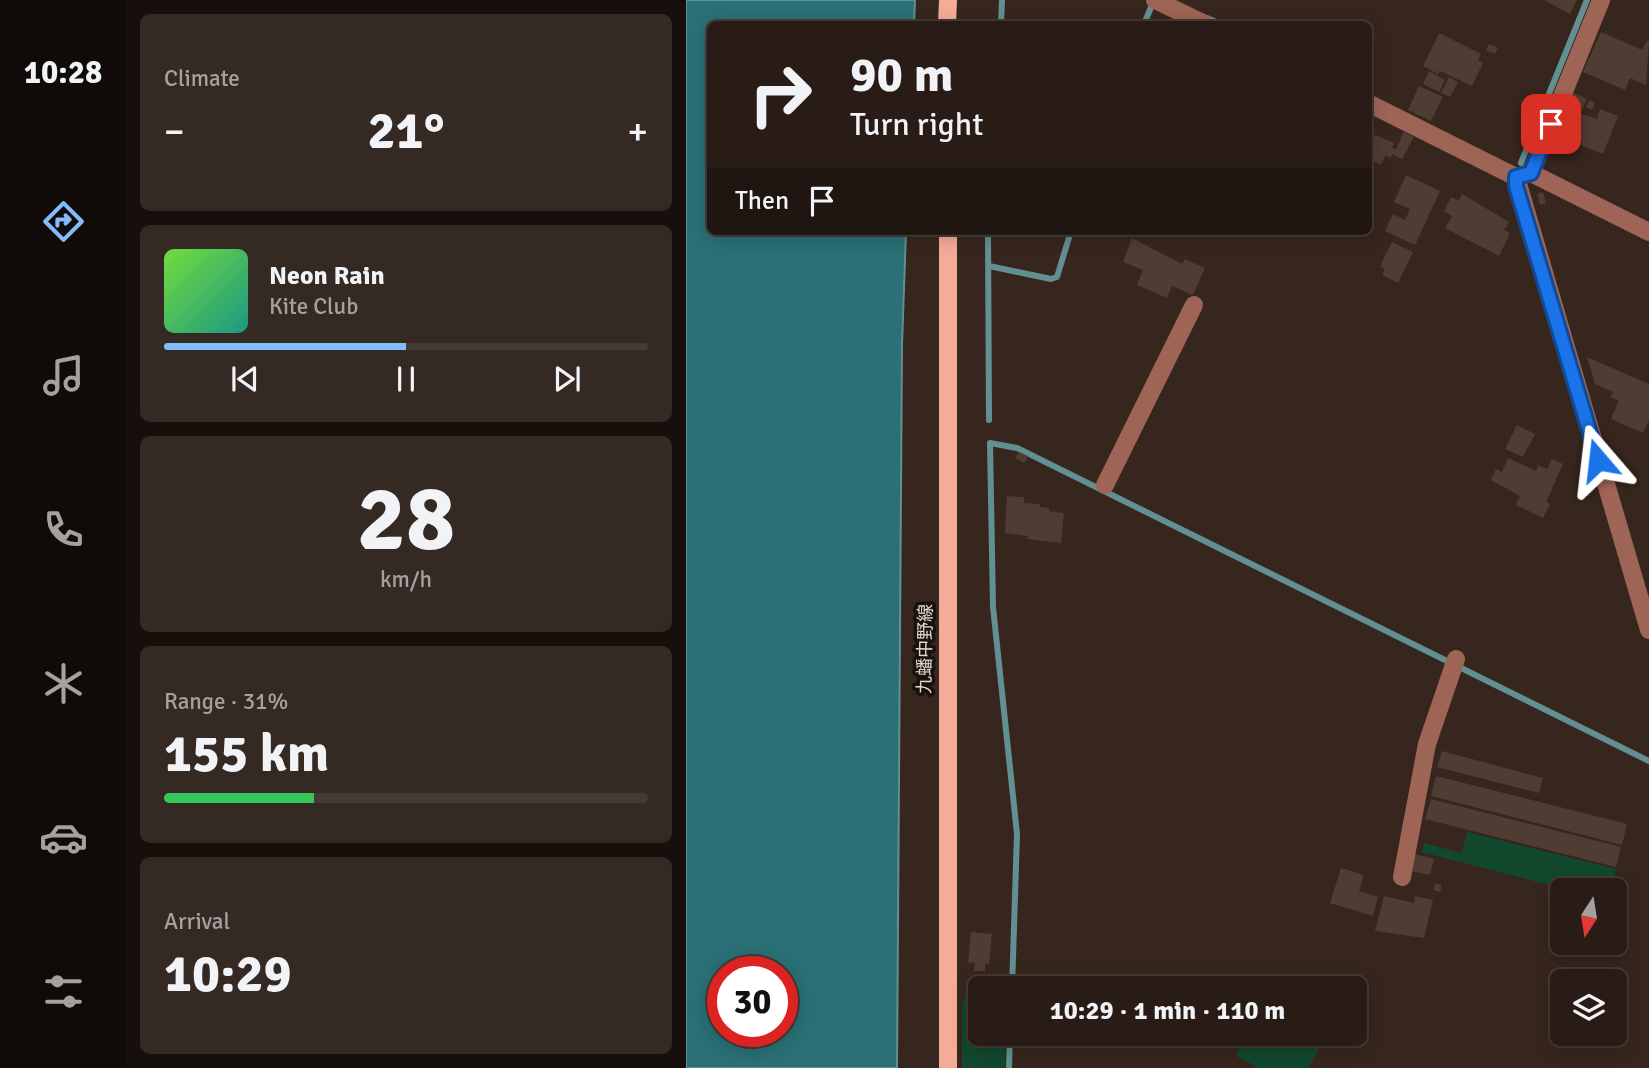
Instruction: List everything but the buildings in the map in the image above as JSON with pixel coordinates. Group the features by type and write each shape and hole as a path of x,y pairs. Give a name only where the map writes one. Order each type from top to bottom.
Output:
{"main road":[{"path":"947,21 948,0"},
{"name":"九蟠中野線","path":"948,235 948,1068"}],"street":[{"path":"1154,0 1199,21"},
{"path":"1601,0 1516,186 1649,630"},
{"path":"1372,105 1649,232"},
{"path":"1105,485 1194,305"},
{"path":"1402,877 1420,773 1454,662"}],"green space":[{"path":"1467,832 1616,869 1614,878 1550,878 1550,885 1422,852 1424,843 1462,853"},
{"path":"968,994 968,1046 1006,1046 1005,1068 962,1068 962,1005"},
{"path":"1241,1046 1321,1046 1308,1068 1259,1068 1236,1056"}],"water":[{"path":"686,0 915,0 914,21 707,21 707,235 906,235 902,345 897,1068 686,1068"}],"waterway":[{"path":"1001,21 1002,0"},
{"path":"1521,163 1587,0"},
{"path":"1145,21 1152,5"},
{"path":"1207,18 1214,21"},
{"path":"988,235 989,420"},
{"path":"989,266 1051,279 1057,277 1070,235"},
{"path":"1012,976 1017,834 993,607 990,443 1017,448 1649,761"},
{"path":"1009,1068 1010,1046"}],"route":[{"path":"1551,124 1531,173 1516,177 1516,186 1598,460"}]}
